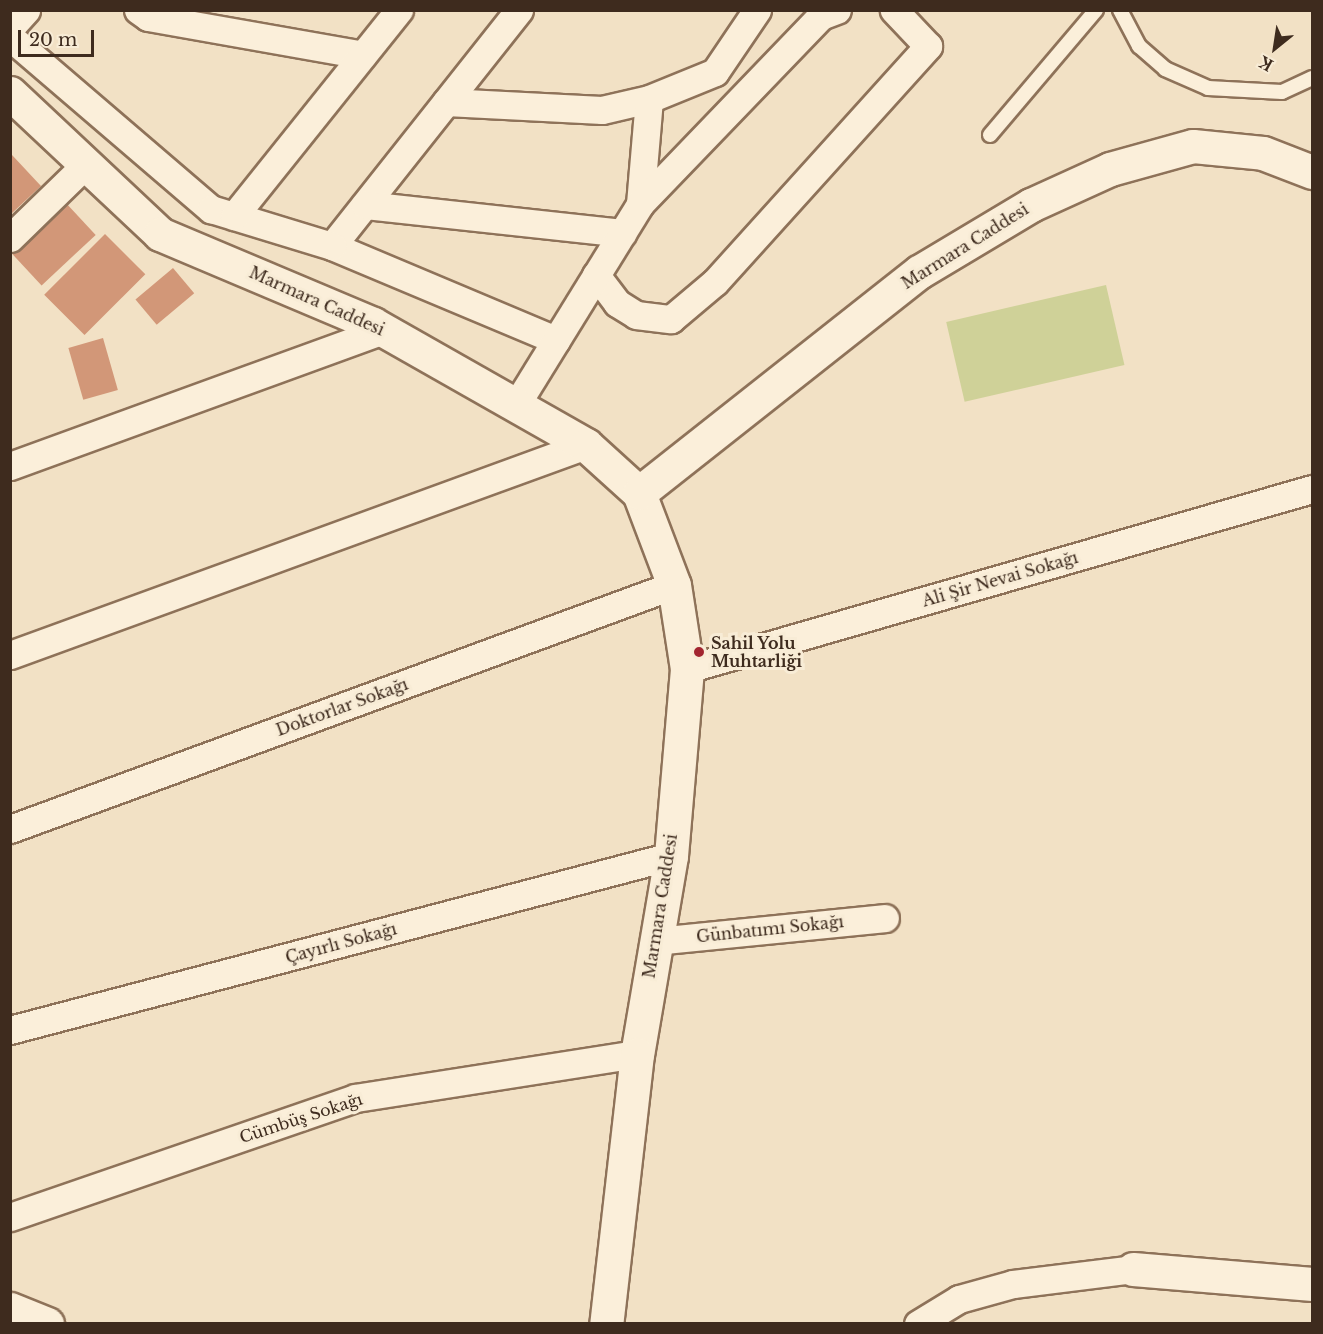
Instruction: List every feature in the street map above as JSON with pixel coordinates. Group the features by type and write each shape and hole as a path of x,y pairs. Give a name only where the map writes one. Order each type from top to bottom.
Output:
{"street":[{"path":"10,28 26,10"},
{"path":"138,10 148,17 363,56"},
{"path":"234,216 399,10"},
{"path":"332,246 519,10"},
{"path":"446,102 602,110 649,99 716,72 757,10"},
{"path":"516,405 640,204 821,16 837,10"},
{"path":"596,275 617,303 636,315 671,319 715,282 928,46 894,10"},
{"path":"10,37 211,209 332,246 556,340"},
{"name":"Marmara Caddesi","path":"10,93 160,234 384,330 586,445 639,493 674,585 687,669 671,856 637,1054 606,1323"},
{"path":"640,204 649,99"},
{"name":"Marmara Caddesi","path":"639,493 919,272 1031,205 1110,169 1193,146 1263,153 1312,172"},
{"path":"10,238 86,164"},
{"path":"364,205 622,233"},
{"path":"10,466 384,330"},
{"path":"10,654 586,445"},
{"name":"Ali Şir Nevai Sokağı","path":"687,669 1312,489"},
{"name":"Doktorlar Sokağı","path":"10,829 674,585"},
{"name":"Çayırlı Sokağı","path":"10,1029 671,856"},
{"name":"Günbatımı Sokağı","path":"655,941 885,918"},
{"name":"Cümbüş Sokağı","path":"10,1217 355,1098 637,1054"},
{"path":"918,1323 959,1299 1013,1284 1133,1269 1312,1284"},
{"path":"10,1309 47,1323"}],"lane":[{"path":"990,135 1096,10"},
{"path":"1120,10 1140,46 1165,69 1208,88 1282,92 1312,78"}],"green space":[{"path":"1106,285 1124,365 965,402 946,322"}],"building":[{"path":"12,155 41,186 10,215 10,157"},
{"path":"65,202 96,235 42,285 11,252"},
{"path":"105,234 145,274 84,335 44,295"},
{"path":"173,268 194,293 157,325 135,299"},
{"path":"103,338 118,390 83,400 68,348"}],"place":[{"name":"Sahil Yolu Muhtarliği","path":"699,652"}]}
